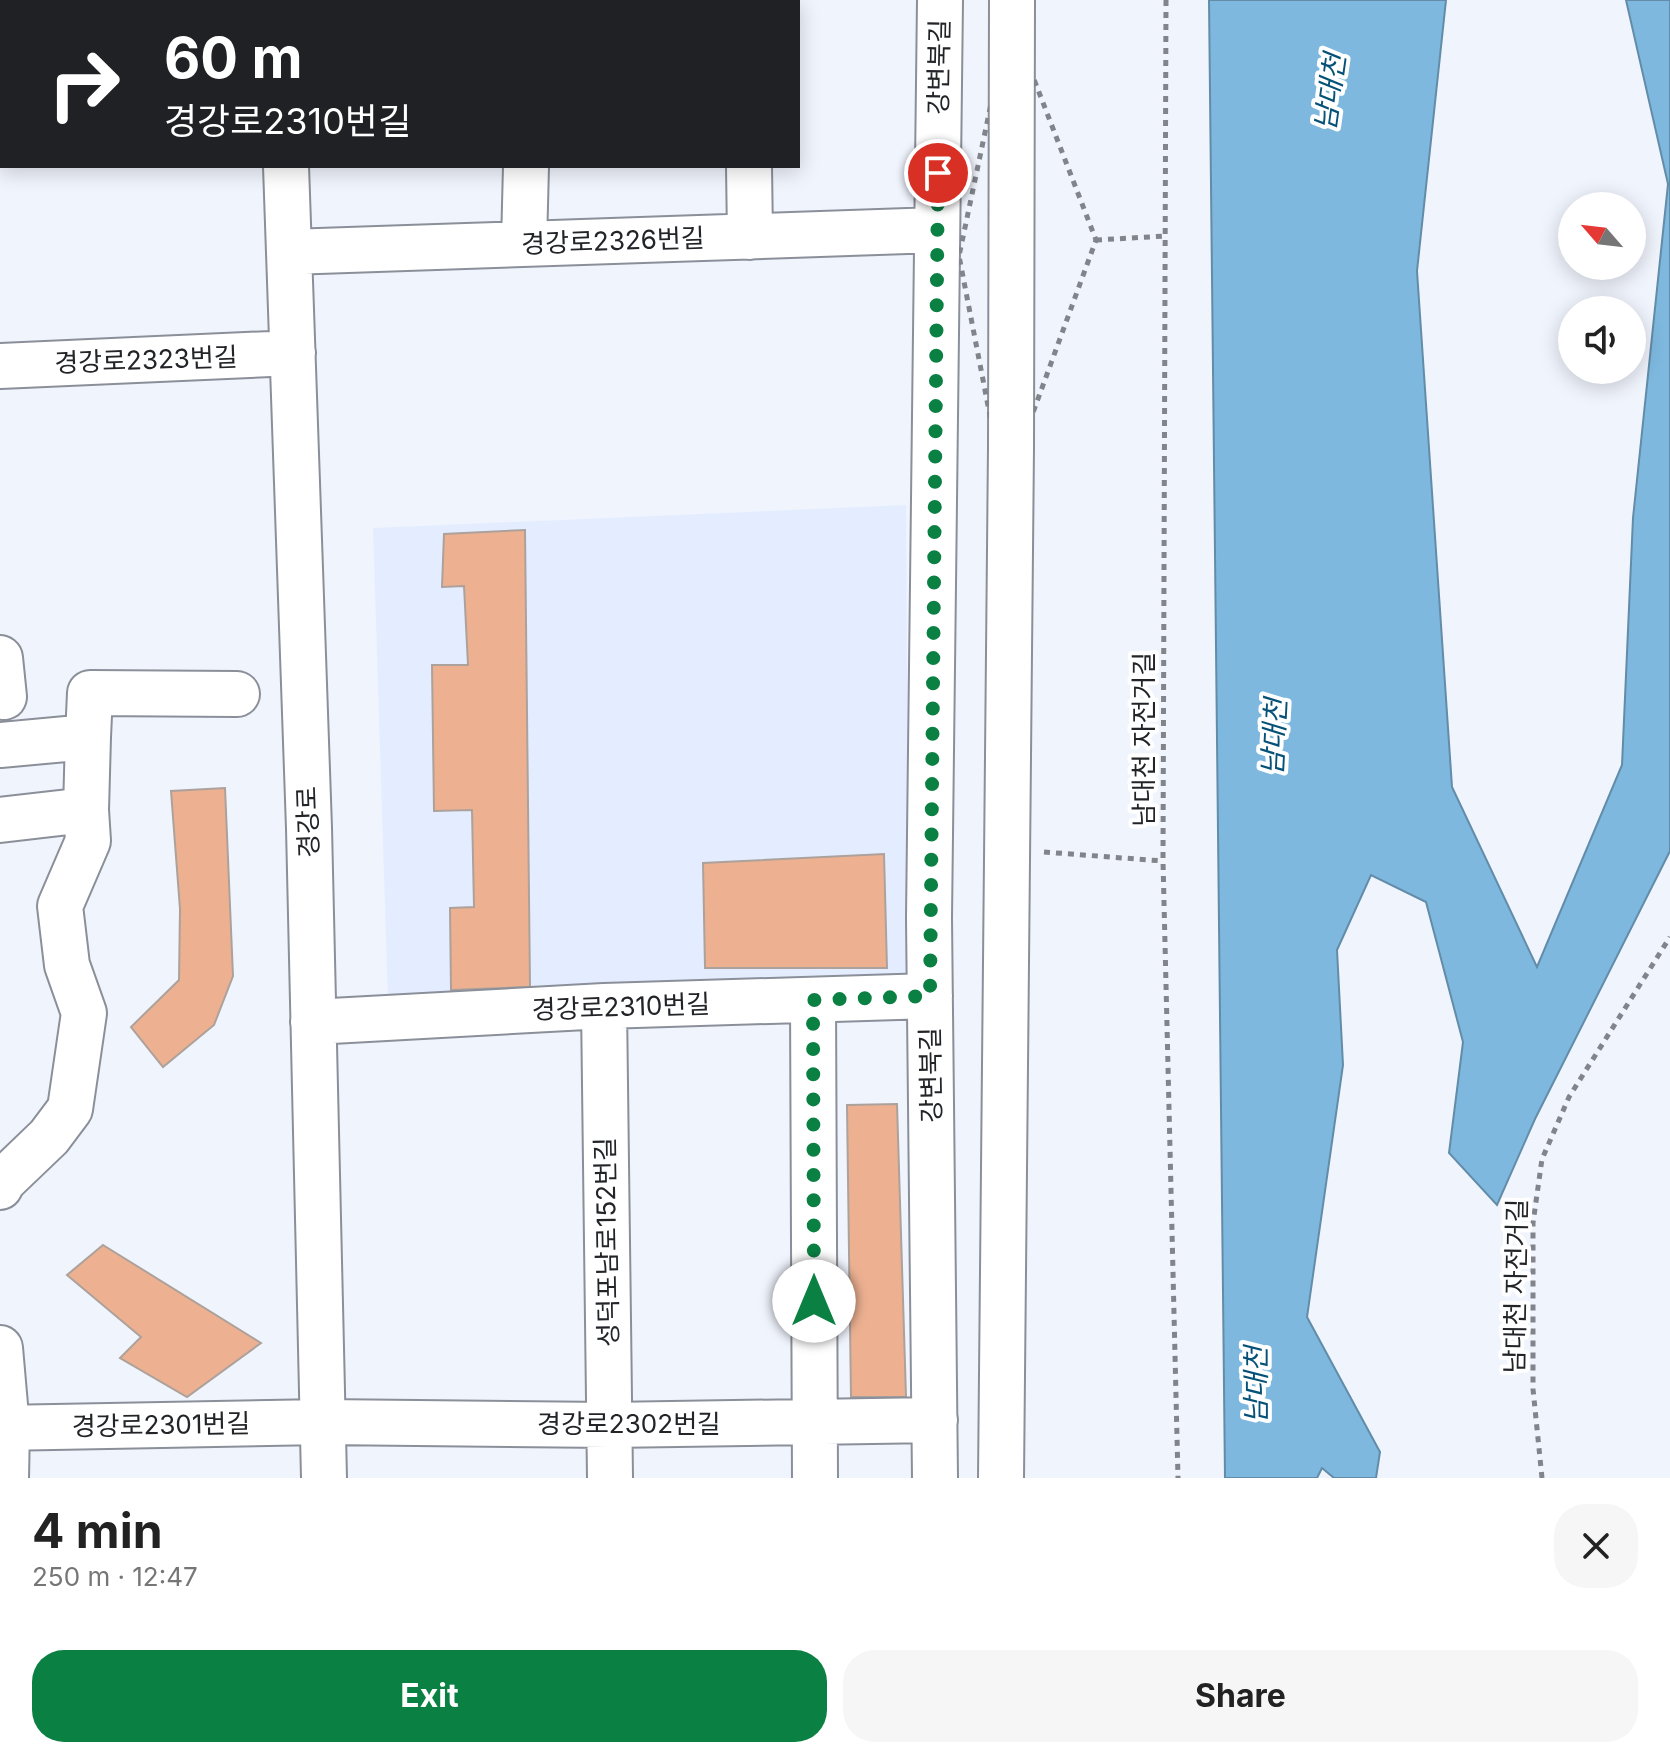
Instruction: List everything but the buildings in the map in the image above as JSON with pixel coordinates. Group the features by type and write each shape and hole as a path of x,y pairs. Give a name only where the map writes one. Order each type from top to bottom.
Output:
{"street":[{"name":"강변북길","path":"935,1478 930,996 940,0"},
{"path":"1001,1478 1012,0"},
{"name":"경강로","path":"286,168 324,1478"},
{"path":"524,244 526,168"},
{"path":"749,168 750,237"},
{"name":"경강로2326번길","path":"289,252 937,230"},
{"name":"경강로2323번길","path":"0,366 293,353"},
{"path":"0,1187 49,1137 70,1109 84,1013 67,965 60,906 88,841 86,810 90,693 237,694"},
{"path":"0,745 88,737"},
{"path":"0,820 86,810"},
{"name":"경강로2310번길","path":"313,1022 604,1006 930,996"},
{"path":"813,1000 815,1478"},
{"name":"성덕포남로152번길","path":"604,1006 610,1478"},
{"path":"0,1348 6,1478"},
{"name":"경강로2302번길","path":"323,1422 609,1425 935,1420"},
{"name":"경강로2301번길","path":"4,1428 323,1422"}],"path":[{"name":"남대천 자전거길","path":"1166,0 1163,861 1178,1478"},
{"path":"1096,240 1166,236"},
{"path":"1007,849 1163,861"},
{"name":"남대천 자전거길","path":"1542,1478 1533,1389 1533,1223 1542,1159 1569,1097 1670,937"}],"shaded area":[{"path":"906,505 909,988 388,1001 373,528"}],"water":[{"name":"남대천","path":"1209,0 1446,0 1417,271 1452,787 1537,967 1622,765 1633,518 1668,184 1626,0 1670,0 1670,851 1535,1119 1497,1205 1449,1153 1463,1042 1426,902 1371,875 1337,950 1343,1065 1307,1317 1380,1452 1376,1478 1334,1478 1322,1468 1317,1478 1225,1478"}],"route":[{"path":"814,1301 813,1000 930,996 938,173"}]}
